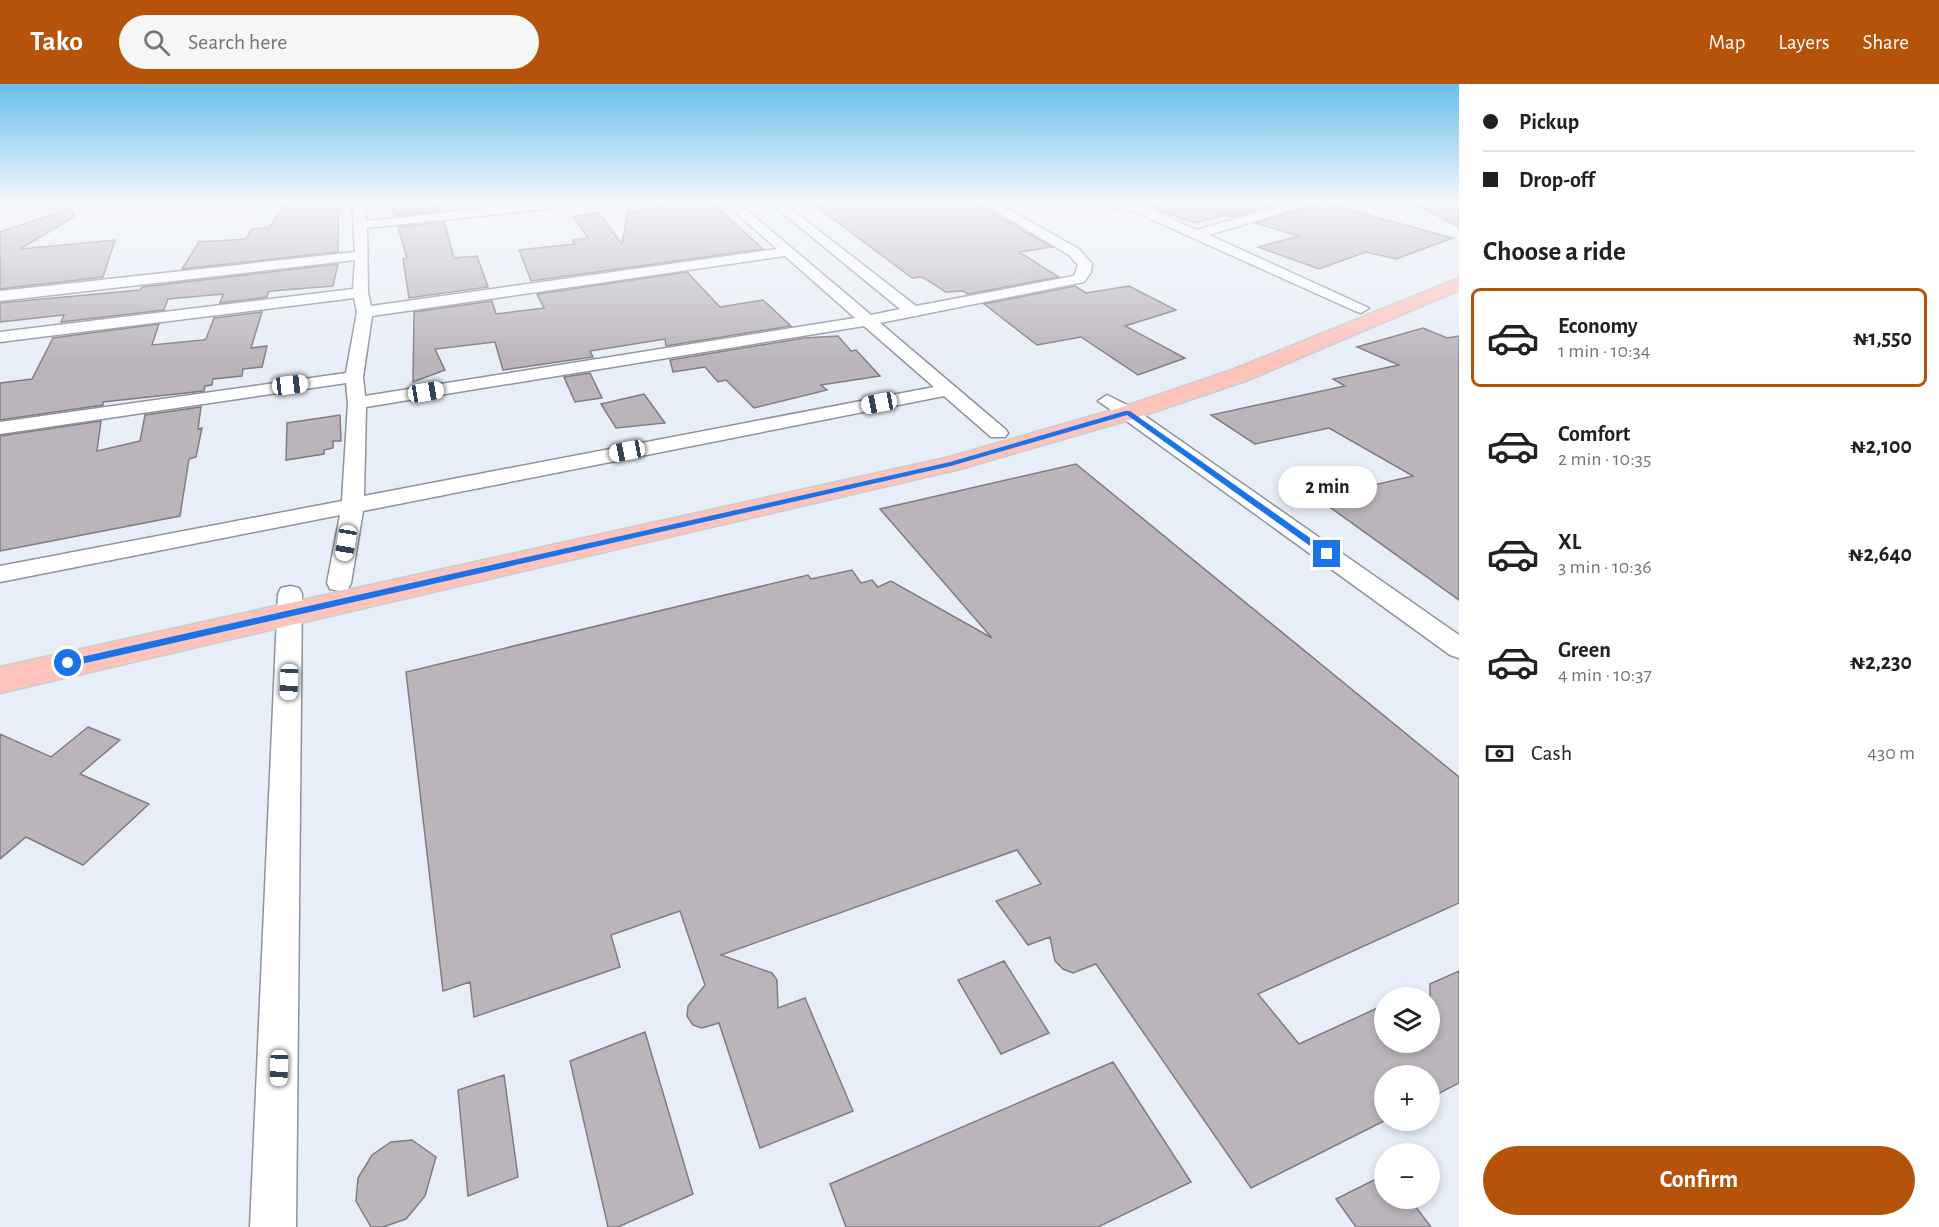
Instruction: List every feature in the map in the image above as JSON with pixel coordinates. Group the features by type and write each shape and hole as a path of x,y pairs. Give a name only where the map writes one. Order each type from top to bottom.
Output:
{"main road":[{"path":"0,657 291,604 951,464 1117,407 1167,383 1459,268"},
{"path":"0,680 291,604 339,583 1117,407 1240,375 1459,283"}],"street":[{"path":"365,312 771,254"},
{"path":"790,254 998,433"},
{"path":"841,254 913,312"},
{"path":"357,403 865,321 1079,279 1084,272 1085,264 1076,254"},
{"path":"1240,254 1361,308"},
{"path":"0,296 362,255 360,293 365,312 354,377 357,403 353,504 339,583"},
{"path":"0,337 360,293"},
{"path":"0,428 257,389 354,377"},
{"path":"0,574 948,390"},
{"path":"1117,407 1459,648"},
{"path":"273,1227 291,604"}],"building":[{"path":"0,254 110,254 103,277 0,289"},
{"path":"191,254 317,254 182,269"},
{"path":"406,254 453,254 454,258 477,256 488,287 409,298 403,259 407,258"},
{"path":"521,254 724,254 531,281"},
{"path":"880,254 1023,254 1059,277 968,294 963,291 946,292 922,277 912,278"},
{"path":"1278,254 1360,254 1319,269"},
{"path":"1376,254 1409,254 1396,259"},
{"path":"338,264 333,286 272,291 268,292 267,297 220,303 223,294 168,299 164,310 61,322 64,315 0,322 0,303 140,290 142,287"},
{"path":"687,272 720,307 763,300 791,326 666,346 665,339 590,351 593,357 503,370 495,342 435,349 445,370 413,382 414,312 492,301 496,314 544,308 537,294"},
{"path":"1075,286 1086,293 1129,286 1176,310 1125,326 1185,358 1138,375 1081,337 1037,345 984,304"},
{"path":"262,312 251,348 267,346 262,367 243,369 242,376 213,379 212,385 205,386 204,391 103,402 103,405 0,420 0,383 32,379 53,338 159,324 152,345 203,340 206,339 214,318"},
{"path":"1423,328 1447,338 1459,336 1459,600 1317,498 1413,476 1329,428 1255,444 1211,415 1345,386 1333,379 1399,365 1357,347"},
{"path":"838,336 851,351 856,350 880,376 821,385 827,390 754,408 726,380 718,382 705,367 673,372 670,360 804,338"},
{"path":"590,373 602,398 575,402 564,377"},
{"path":"644,394 665,423 616,428 601,404"},
{"path":"201,407 198,429 202,428 196,457 189,459 180,516 0,551 0,436 101,421 97,451 140,441 145,415"},
{"path":"340,415 341,441 333,441 333,448 324,450 324,454 286,460 287,423"},
{"path":"1076,464 1459,777 1459,903 1258,994 1299,1044 1374,1010 1374,1053 1440,1053 1440,987 1430,987 1430,984 1459,971 1459,1083 1440,1093 1440,1065 1374,1065 1374,1126 1251,1188 1096,964 1073,973 1063,969 1055,961 1050,937 1028,945 996,901 1041,884 1017,850 721,955 772,973 777,980 778,1008 805,998 853,1111 760,1148 719,1023 702,1028 693,1025 687,1016 688,1006 705,985 680,911 611,935 620,967 474,1017 470,982 443,991 406,672 808,575 811,579 852,570 861,583 872,580 878,587 891,581 992,638 880,509"},
{"path":"88,727 120,740 80,774 149,804 83,865 26,837 0,859 0,734 51,757"},
{"path":"1004,961 1049,1033 1001,1054 958,980"},
{"path":"645,1032 693,1194 618,1227 608,1227 570,1061"},
{"path":"1113,1062 1191,1182 1098,1227 846,1227 830,1184"},
{"path":"504,1075 518,1177 468,1196 458,1090"},
{"path":"412,1140 436,1157 425,1196 406,1219 383,1227 371,1227 356,1201 358,1178 372,1155 391,1142"},
{"path":"1374,1180 1374,1209 1417,1209 1431,1227 1356,1227 1336,1199"}],"route":[{"path":"68,663 951,464 1128,413 1327,554"}]}
